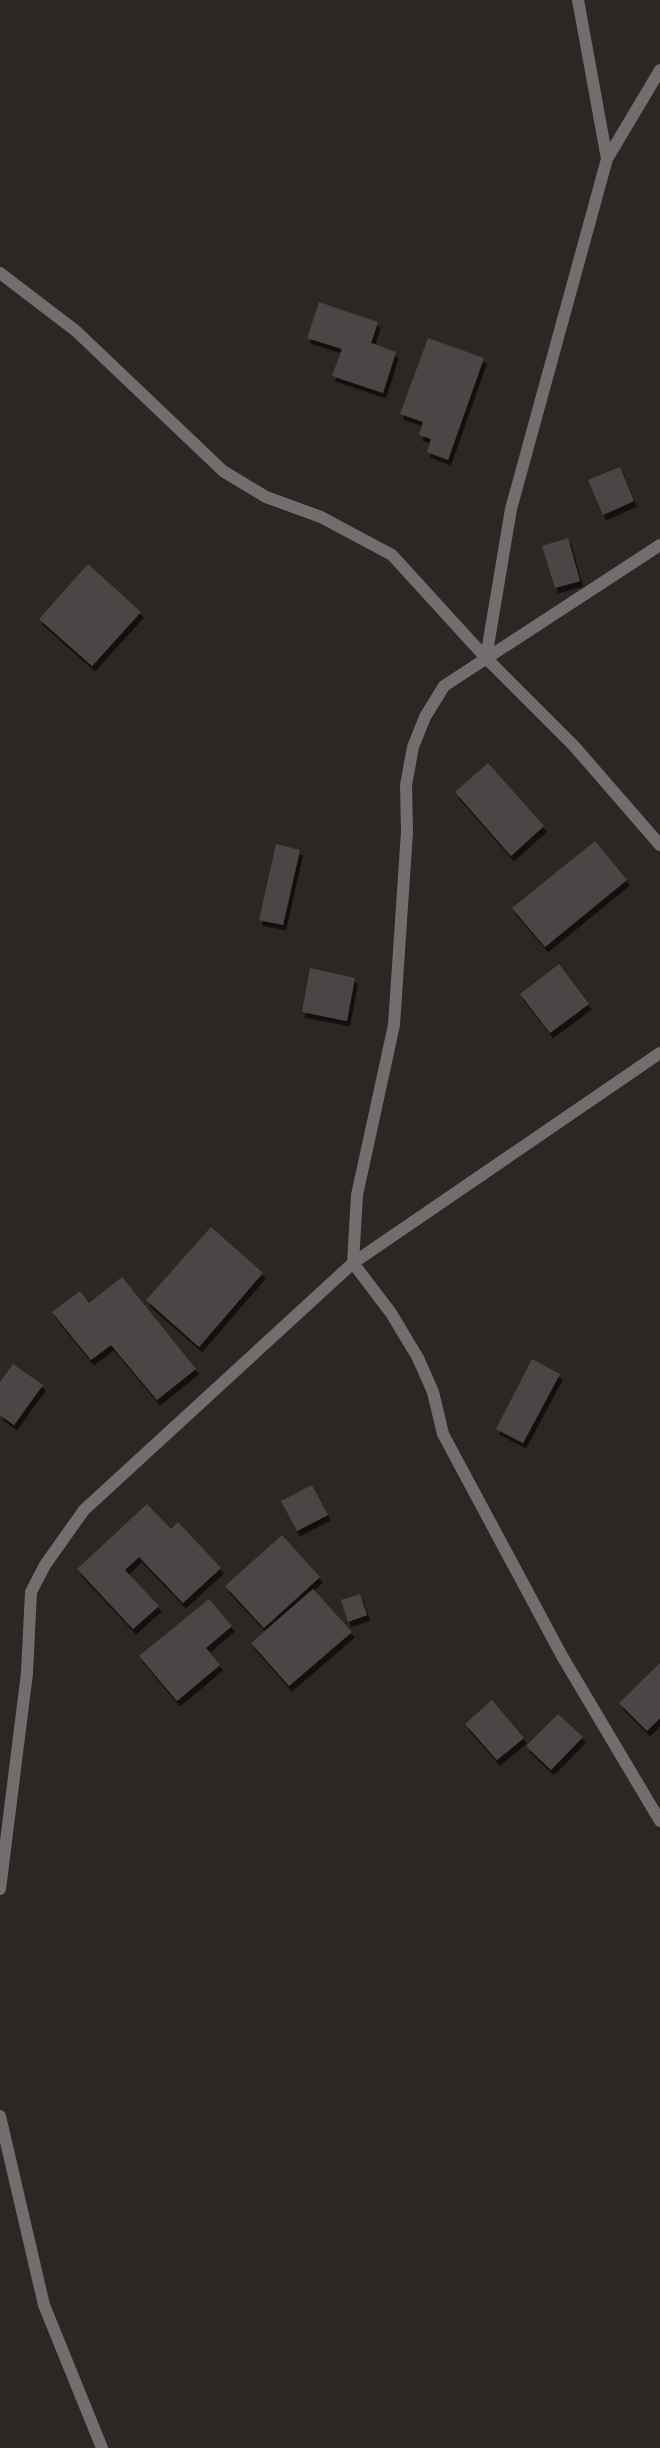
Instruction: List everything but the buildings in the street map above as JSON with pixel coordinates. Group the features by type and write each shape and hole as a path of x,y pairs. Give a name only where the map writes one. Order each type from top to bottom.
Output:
{"street":[{"path":"578,0 607,159"},
{"path":"486,658 511,508 607,159 660,70"},
{"path":"0,273 76,331 223,471 266,497 320,517 392,555 486,658 574,746 660,845"},
{"path":"660,545 444,686 425,717 413,747 406,785 407,832 394,1025 357,1194 353,1263 390,1313 418,1358 433,1392 443,1434 562,1656 660,1821"},
{"path":"0,1889 27,1674 31,1592 45,1565 84,1510 353,1263 660,1053"},
{"path":"0,2116 44,2305 102,2448"}]}
